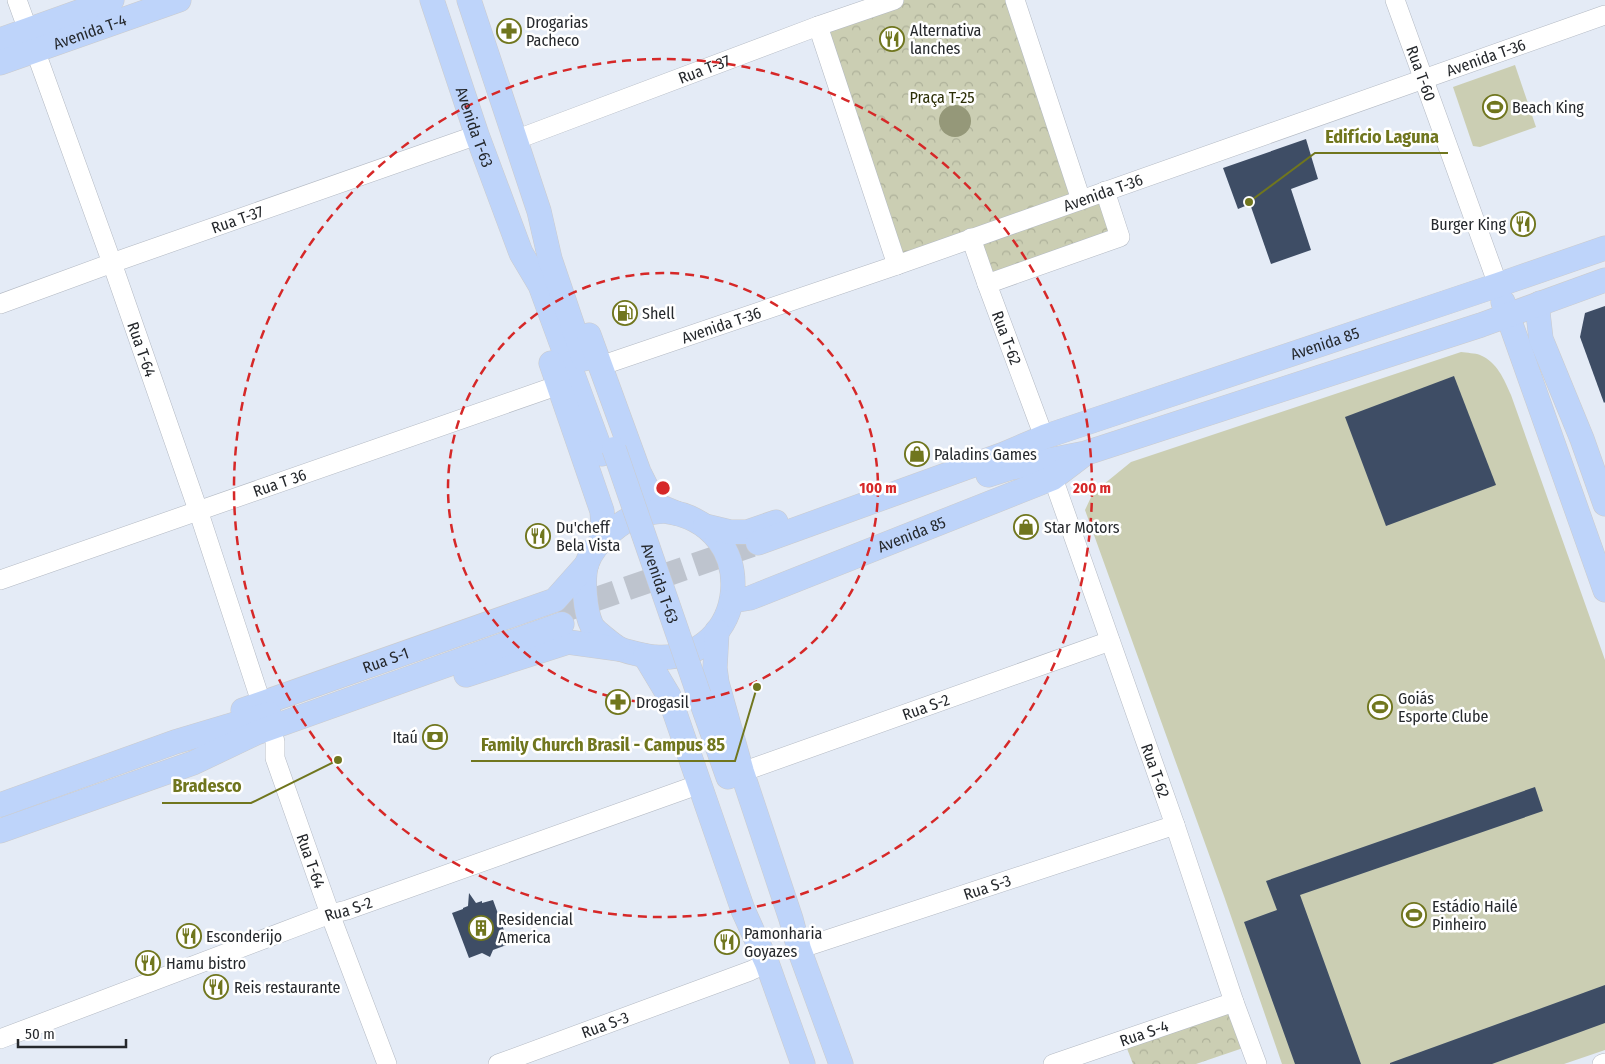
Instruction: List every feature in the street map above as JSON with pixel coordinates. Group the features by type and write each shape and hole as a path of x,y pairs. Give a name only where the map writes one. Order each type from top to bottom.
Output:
{"main road":[{"name":"Avenida T-4","path":"0,63 31,40 112,0"},
{"name":"Avenida T-4","path":"0,40 31,40 179,0"},
{"name":"Avenida T-63","path":"432,0 476,134 521,253 540,285 608,451"},
{"name":"Avenida T-63","path":"469,0 539,211 550,259 608,451 692,696 757,906 767,963"},
{"name":"Avenida T-63","path":"539,211 561,256 639,472 652,498 659,506 676,513"},
{"name":"Avenida 85","path":"1605,248 1044,437 759,548 1010,468 1086,453 1508,315 1605,280"},
{"name":"Avenida T-63","path":"521,253 525,281 602,511 604,539"},
{"name":"Rua T-60","path":"1498,285 1605,590"},
{"path":"1540,303 1538,313 1541,339 1582,439 1605,504"},
{"name":"Avenida 85","path":"705,526 730,532 748,532 1003,445 1044,437"},
{"name":"Avenida 85","path":"732,601 750,598 1052,478 1086,453"},
{"path":"664,511 692,518 705,526 720,541 729,559 734,580 732,601 726,617 717,631 700,646 679,655 656,657 619,649 593,627 584,598 587,564 593,552 621,523 642,514 664,511"},
{"name":"Rua S-1","path":"175,742 261,702 555,600 587,564"},
{"name":"Rua S-1","path":"0,805 175,742 266,715 560,618 256,733 193,763 0,831"},
{"name":"Avenida T-63","path":"717,631 715,668 717,683 742,772 791,919 799,949 841,1064"},
{"name":"Rua S-1","path":"193,763 246,751 568,642 619,649"},
{"name":"Avenida T-63","path":"645,656 669,696 743,910 767,963 803,1064"},
{"name":"Avenida T-63","path":"692,696 776,913 799,949"}],"street":[{"name":"Rua T-64","path":"17,0 112,263 198,510 261,702"},
{"path":"1014,0 1081,200"},
{"name":"Rua T-60","path":"1395,0 1498,285"},
{"name":"Rua T-37","path":"515,140 887,1"},
{"name":"Avenida T-36","path":"600,366 897,265 1605,15"},
{"path":"818,26 897,265"},
{"name":"Rua T-37","path":"0,304 476,134"},
{"path":"987,284 1120,237 1105,191"},
{"name":"Rua T-62","path":"971,238 1044,437"},
{"name":"Rua T 36","path":"0,580 559,385"},
{"name":"Rua T-62","path":"1052,478 1175,825 1234,1002 1257,1064"},
{"name":"Rua S-2","path":"742,772 1110,641"},
{"name":"Rua T-64","path":"274,741 276,758 330,914 388,1064"},
{"name":"Rua S-2","path":"0,1039 330,914 356,907 700,784"},
{"name":"Rua S-3","path":"799,949 1175,825"},
{"name":"Rua S-3","path":"498,1064 750,971 767,963"},
{"name":"Rua S-4","path":"1054,1064 1234,1002"}],"green space":[{"name":"Praça T-25","path":"901,0 1012,0 1074,197 899,262 821,28"},
{"name":"Beach King","path":"1515,65 1536,127 1480,147 1473,146 1453,87"},
{"path":"1102,199 1114,234 991,276 978,241"},
{"name":"Goiás Esporte Clube","path":"1461,352 1478,354 1486,358 1506,383 1605,660 1605,1050 1564,1064 1282,1064 1224,896 1085,510 1093,493 1131,462"},
{"path":"1233,1011 1246,1047 1196,1064 1133,1064 1126,1046"}],"shaded area":[{"path":"955,105 966,110 971,121 966,132 955,137 944,132 939,121 944,110"}],"building":[{"path":"1306,139 1318,179 1291,189 1311,250 1271,264 1250,204 1238,209 1223,168"},
{"path":"1605,306 1604,403 1580,337 1585,313"},
{"path":"1454,376 1496,485 1386,526 1345,417"},
{"path":"1535,787 1543,811 1300,895 1361,1064 1295,1064 1244,922 1277,910 1266,881"},
{"name":"Residencial America","path":"469,893 476,903 493,900 509,944 493,950 490,957 482,953 469,958 452,913 468,906"},
{"path":"1605,985 1605,1023 1492,1064 1390,1064 1390,1063"}],"tunnel":[{"path":"559,612 758,543"}],"place":[{"name":"Drogarias Pacheco","path":"509,31"},
{"name":"Alternativa lanches","path":"892,39"},
{"name":"Beach King","path":"1495,107"},
{"name":"Edifício Laguna","path":"1249,202"},
{"name":"Burger King","path":"1523,224"},
{"name":"Shell","path":"625,313"},
{"name":"Paladins Games","path":"917,454"},
{"name":"Star Motors","path":"1026,527"},
{"name":"Du'cheff Bela Vista","path":"538,536"},
{"name":"Family Church Brasil - Campus 85","path":"757,687"},
{"name":"Drogasil","path":"618,702"},
{"name":"Goiás Esporte Clube","path":"1380,707"},
{"name":"Itaú","path":"435,737"},
{"name":"Bradesco","path":"338,760"},
{"name":"Estádio Hailé Pinheiro","path":"1414,915"},
{"name":"Residencial America","path":"481,928"},
{"name":"Esconderijo","path":"189,936"},
{"name":"Pamonharia Goyazes","path":"727,942"},
{"name":"Hamu bistro","path":"148,963"},
{"name":"Reis restaurante","path":"216,987"}]}
